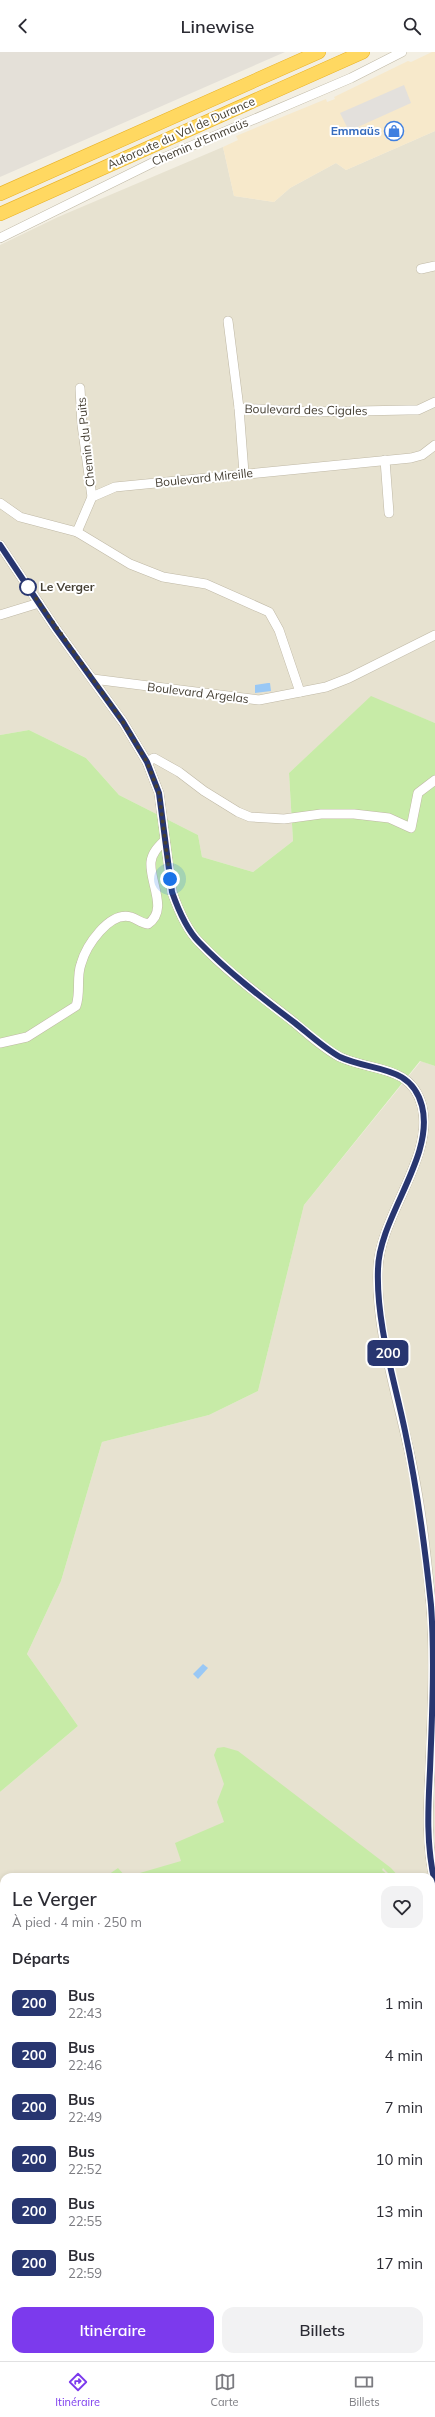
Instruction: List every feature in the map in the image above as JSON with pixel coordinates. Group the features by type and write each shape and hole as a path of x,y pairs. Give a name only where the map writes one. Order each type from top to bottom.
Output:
{"highway":[{"name":"Autoroute du Val de Durance","path":"0,194 319,52"},
{"name":"Autoroute du Val de Durance","path":"0,214 363,52"}],"street":[{"name":"Chemin d'Emmaüs","path":"0,238 156,161 350,78 402,52"},
{"path":"421,269 435,266"},
{"path":"228,321 239,408"},
{"name":"Chemin du Puits","path":"80,388 82,425 92,497"},
{"name":"Boulevard des Cigales","path":"244,473 239,408 310,412 418,410 435,402"},
{"name":"Boulevard Mireille","path":"92,497 116,487 422,455 435,445"},
{"path":"385,460 389,513"},
{"path":"77,532 92,497"},
{"path":"0,503 20,517 77,532 130,564 164,577 206,584 269,612 279,630 300,692"},
{"path":"0,545 123,722 147,762 159,793 164,841 176,905 197,940 245,984 324,1047 341,1057 386,1070 406,1079 414,1087 424,1110 421,1148 383,1242 378,1266 379,1313 414,1472 432,1608 434,1672 428,1820 430,1854 433,1873"},
{"path":"0,615 39,603"},
{"name":"Boulevard Argelas","path":"93,680 239,699 259,700 326,687 349,678 435,635"},
{"path":"147,762 154,758 179,772 231,808 250,816 284,819 321,814 354,814 389,818 411,828 418,792 435,780"},
{"path":"0,1043 27,1037 76,1006 80,995 79,978 81,964 104,925 116,918 124,917 131,917 148,924 153,921 157,912 157,903 151,862 154,852 164,841"}],"shaded area":[{"path":"0,52 285,52 0,177"},
{"path":"435,52 435,131 346,170 336,163 290,188 274,202 234,196 223,147 238,140 236,136 326,99 327,102 335,99 334,97 408,61 411,62"},
{"path":"404,85 411,103 349,131 340,113"},
{"path":"435,131 435,723 371,697 289,773 293,841 253,872 202,857 198,835 119,795 86,758 29,730 0,735 0,245 58,217 223,147 234,196 274,202 290,188 336,163 346,170"},
{"path":"421,1061 435,1066 435,1873 0,1873 0,1792 78,1726 27,1654 61,1581 102,1442 209,1415 258,1391 304,1205"}],"green space":[{"path":"371,696 435,723 435,1066 420,1061 304,1205 258,1391 209,1415 102,1442 61,1581 27,1654 78,1726 0,1792 0,735 29,730 86,758 119,795 198,835 202,857 253,872 293,841 289,773"},
{"path":"224,1747 238,1751 391,1868 395,1873 388,1873 383,1868 382,1870 385,1873 140,1873 181,1861 175,1843 224,1822 217,1802 224,1784 214,1755 217,1748"},
{"path":"118,1868 122,1873 111,1873"}],"water":[{"path":"270,683 271,691 255,693 255,685"},
{"path":"203,1664 208,1668 198,1679 193,1674"}],"bus line":[{"name":"200","path":"0,545 56,629 123,722 147,762 159,793 167,865 172,892 176,905 197,940 245,984 324,1047 341,1057 386,1070 406,1079 414,1087 424,1110 421,1148 383,1242 378,1266 379,1313 414,1472 432,1608 434,1672 428,1820 430,1854 433,1873"}],"place":[{"name":"Emmaüs","path":"394,131"},
{"name":"Le Verger","path":"28,587"}],"route":[{"path":"28,587 56,629 123,722 147,762 159,793 170,879"}]}
